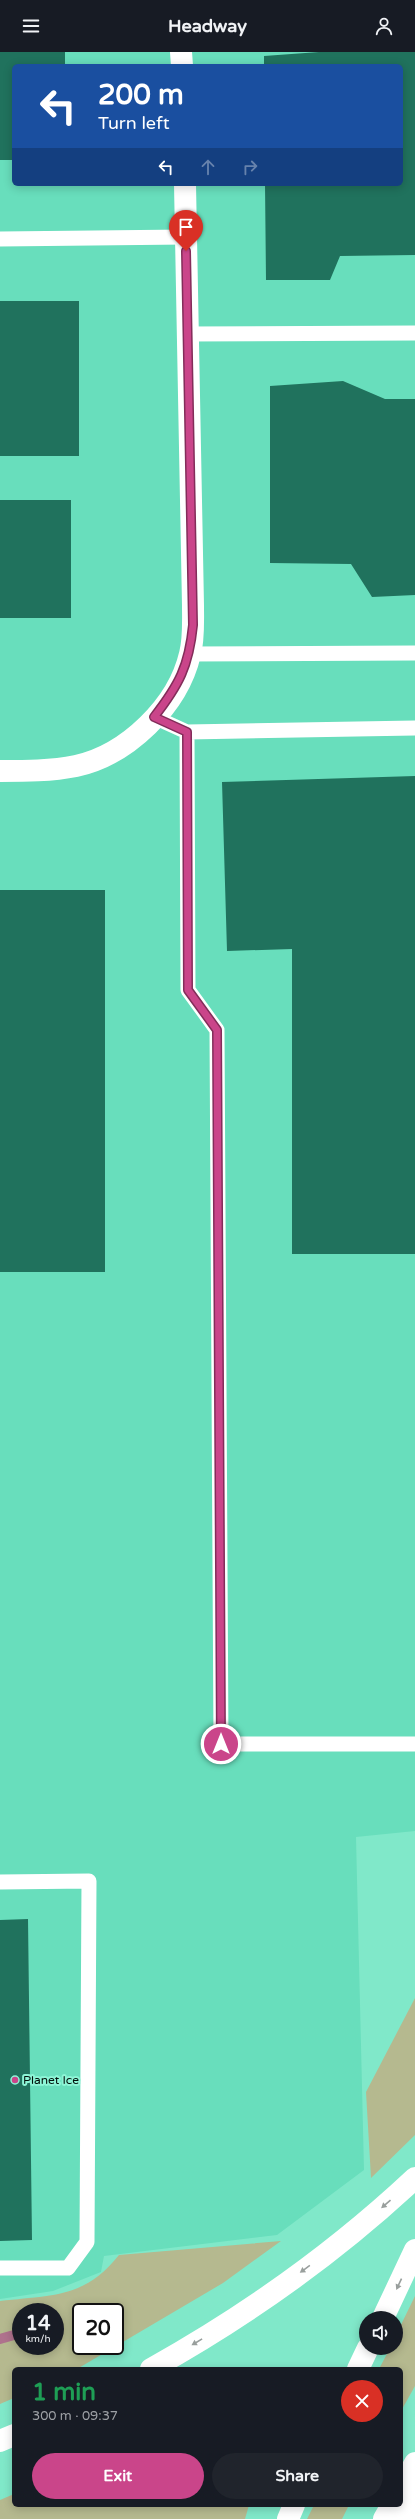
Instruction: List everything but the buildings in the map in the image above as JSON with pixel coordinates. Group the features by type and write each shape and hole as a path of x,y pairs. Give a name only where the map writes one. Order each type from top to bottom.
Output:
{"main road":[{"path":"181,52 182,64"},
{"path":"0,771 46,770 76,766 102,758 123,746 154,717 170,698 190,654 193,606 185,186"},
{"path":"154,2367 232,2320 336,2246 415,2178"},
{"path":"386,2311 415,2250"},
{"path":"359,2367 365,2355"},
{"path":"0,2441 12,2436"},
{"path":"403,2484 415,2463"},
{"path":"405,2519 415,2493"},
{"path":"288,2519 293,2507"},
{"path":"384,2519 391,2507"}],"lane":[{"path":"0,239 186,237"},
{"path":"188,334 415,333"},
{"path":"190,654 415,653"},
{"path":"154,717 187,732 415,728"},
{"path":"187,732 188,990 217,1030 221,1744 415,1744"},
{"path":"0,1882 89,1881 87,2242 68,2268 0,2268"}],"shaded area":[{"path":"0,52 415,52 415,1831 356,1837 364,2170 277,2235 104,2256 101,2272 53,2291 0,2299"},
{"path":"415,1998 415,2135 371,2178 366,2092"},
{"path":"281,2241 223,2283 124,2341 124,2303 72,2303 72,2355 101,2355 80,2367 12,2367 12,2399 0,2404 0,2301 66,2292 93,2280 119,2255"},
{"path":"415,2296 415,2386 403,2407 403,2367 380,2367 386,2355 403,2355 403,2321"},
{"path":"12,2495 12,2507 248,2507 245,2519 0,2519 0,2500"},
{"path":"313,2507 348,2507 342,2519 307,2519"}],"waterway":[{"path":"0,2339 12,2336"}],"place":[{"name":"Planet Ice","path":"15,2080"}],"route":[{"path":"186,251 193,625 190,654 180,679 170,698 154,717 187,732 188,990 217,1030 221,1744"}]}
